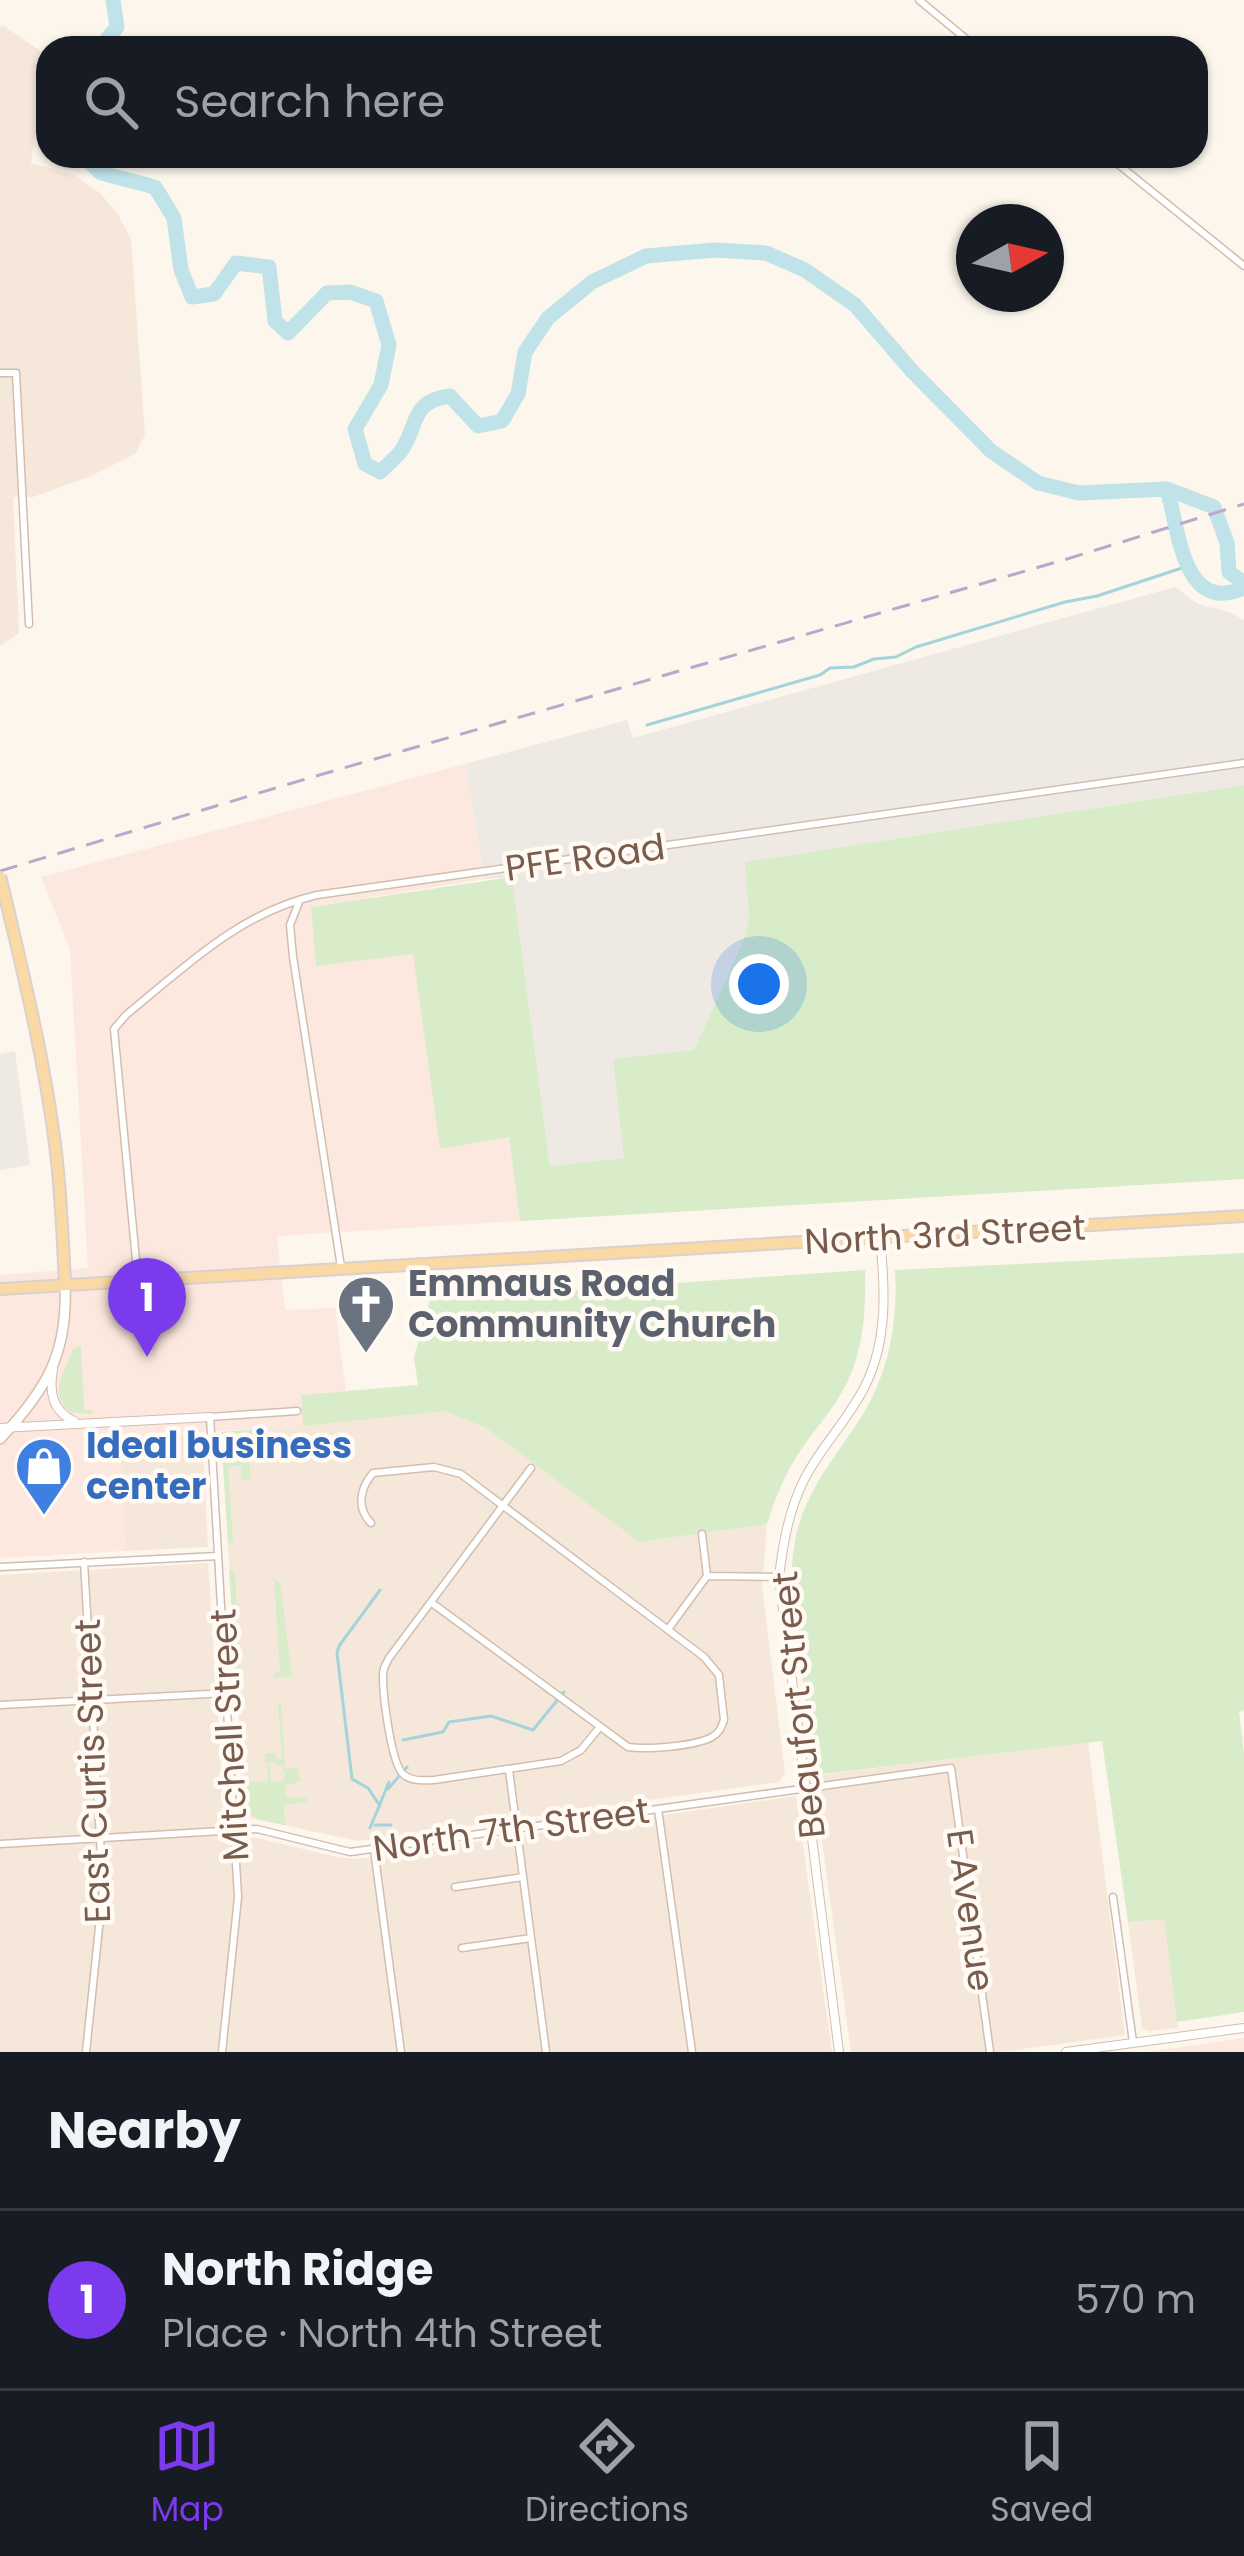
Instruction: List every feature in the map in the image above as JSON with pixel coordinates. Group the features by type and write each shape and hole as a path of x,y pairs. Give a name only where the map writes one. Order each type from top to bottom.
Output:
{"main road":[{"path":"0,876 49,1100 65,1285 65,1328 53,1369 0,1439"},
{"name":"North 3rd Street","path":"0,1289 1244,1216"}],"street":[{"path":"919,0 962,36"},
{"path":"1123,168 1244,266"},
{"path":"0,373 16,373 29,624"},
{"name":"PFE Road","path":"138,1282 114,1029 231,930 275,907 301,899 1244,763"},
{"path":"301,899 290,926 292,957 341,1270"},
{"name":"Beaufort Street","path":"839,2052 778,1577 787,1527 805,1478 866,1384 876,1358 884,1297 880,1238"},
{"path":"53,1369 52,1400 62,1414 81,1424"},
{"path":"5,1428 297,1411"},
{"name":"Mitchell Street","path":"210,1417 238,1897 222,2052"},
{"path":"370,1523 361,1506 363,1486 373,1473 434,1467 461,1474 714,1666 724,1711 720,1729 702,1740 628,1747 431,1603"},
{"path":"531,1468 389,1658 383,1676 393,1747 400,1771 418,1781 572,1756 599,1728"},
{"path":"669,1628 706,1576 702,1534"},
{"path":"0,1567 218,1556"},
{"name":"East Curtis Street","path":"84,1562 103,1889 86,2052"},
{"path":"706,1576 778,1577"},
{"path":"0,1705 227,1693"},
{"name":"North 7th Street","path":"0,1844 257,1828 350,1852 951,1768"},
{"name":"E Avenue","path":"951,1768 990,2052"},
{"path":"509,1769 546,2052"},
{"path":"658,1809 692,2052"},
{"path":"374,1849 401,2052"},
{"path":"455,1887 523,1877"},
{"path":"1113,1897 1133,2043"},
{"path":"462,1948 531,1938"},
{"path":"1066,2052 1244,2028"}],"shaded area":[{"path":"0,27 36,48 31,163 74,175 100,193 131,239 145,435 135,454 91,476 33,497 13,497 19,633 0,646"},
{"path":"1175,587 1198,604 1244,620 1244,785 746,862 749,917 743,942 694,1050 613,1060 625,1158 550,1166 512,877 484,879 465,764 627,720 633,738"},
{"path":"465,764 484,879 312,907 317,966 413,953 440,1148 509,1137 520,1221 277,1236 285,1310 335,1308 346,1391 301,1395 303,1426 120,1437 125,1551 0,1558 0,1275 88,1268 70,949 41,877"},
{"path":"15,1051 30,1165 0,1170 0,1054"},
{"path":"444,1411 486,1428 639,1542 767,1524 762,1586 785,1773 779,1782 359,1841 245,1817 221,1432"},
{"path":"202,1433 208,1547 125,1551 119,1437"},
{"path":"208,1563 226,1839 257,1838 356,1859 796,1796 832,2052 0,2052 0,1575"},
{"path":"1088,1742 1125,2035 1001,2052 851,2052 813,1776"},
{"path":"1164,1918 1178,2028 1148,2031 1142,2028 1128,1922"},
{"path":"1244,2038 1244,2052 1145,2052"}],"green space":[{"path":"1244,785 1244,1179 520,1221 509,1137 440,1149 413,954 316,966 311,907 512,877 550,1166 624,1158 613,1059 694,1050 743,942 749,917 745,862"},
{"path":"1244,1253 1244,1710 1239,1712 1244,1753 1244,2012 1177,2022 1164,1919 1128,1922 1102,1741 815,1775 794,1611 793,1557 812,1493 870,1402 885,1366 895,1309 895,1270"},
{"path":"865,1270 863,1328 853,1369 836,1402 793,1462 767,1524 639,1542 486,1428 444,1411 303,1426 301,1395 418,1385 414,1357 430,1300"},
{"path":"78,1346 84,1410 94,1410 91,1414 70,1412 60,1397 62,1374"},
{"path":"264,1429 265,1436 246,1439 251,1479 242,1480 241,1465 228,1467 233,1543 228,1543 221,1432"},
{"path":"229,1569 235,1572 241,1680 236,1680"},
{"path":"274,1578 280,1583 292,1676 273,1678 280,1672"},
{"path":"281,1702 285,1769 298,1768 300,1781 285,1786 286,1797 308,1802 284,1805 285,1825 257,1819 243,1806 250,1801 243,1798 242,1783 268,1781 267,1766 271,1781 282,1781 285,1776 282,1765 265,1763 265,1754 275,1752 276,1759 282,1758"}],"waterway":[{"path":"110,36 117,27 113,0"},
{"path":"96,168 155,187 174,218 181,270 192,297 214,294 236,263 269,267 275,321 288,333 327,293 350,292 376,301 389,345 381,385 355,429 365,464 380,472 401,451 422,409 437,399 450,396 478,426 502,421 518,394 525,352 548,318 592,282 646,256 715,250 766,253 805,270 855,305 991,451 1038,483 1079,493 1167,489 1214,507 1227,543 1229,572 1244,583"},
{"path":"1167,489 1180,545 1196,579 1208,590 1223,593 1244,588"},
{"path":"647,725 820,675 830,668 896,657 1188,566"},
{"path":"380,1590 337,1653 352,1779 368,1788 380,1806"},
{"path":"403,1740 443,1732 449,1722 491,1716 533,1730 564,1692"},
{"path":"388,1789 407,1767"},
{"path":"370,1828 389,1782"},
{"path":"375,1825 391,1825"}],"railway":[{"path":"0,871 1244,504"}],"place":[{"name":"Emmaus Road Community Church","path":"366,1355"},
{"name":"North Ridge","path":"147,1357"},
{"name":"Ideal business center","path":"44,1517"}]}
